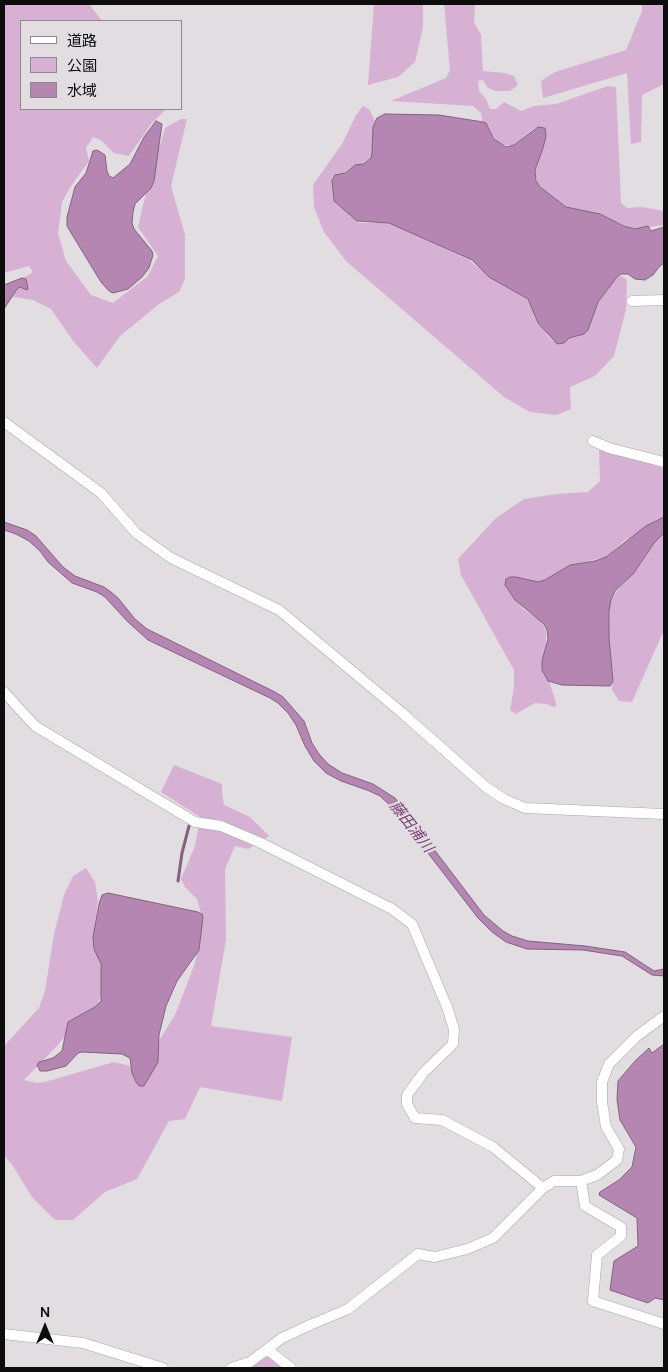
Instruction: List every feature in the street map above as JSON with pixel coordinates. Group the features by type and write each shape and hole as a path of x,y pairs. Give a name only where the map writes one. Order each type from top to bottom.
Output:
{"street":[{"path":"632,301 664,300"},
{"path":"4,422 101,493 136,533 171,558 279,610 401,712 486,787 504,799 525,808 664,814"},
{"path":"593,441 609,448 664,462"},
{"path":"4,692 35,726 194,822 221,826 261,843 392,909 412,924 447,1007 454,1029 453,1044 424,1072 408,1095 406,1104 415,1118 442,1120 493,1147 543,1188"},
{"path":"231,1368 250,1362 289,1335 348,1309 418,1254 435,1257 467,1249 493,1238 543,1188 554,1181 581,1181 598,1175 617,1160 619,1149 606,1127 602,1102 602,1082 609,1064 637,1036 664,1016"},
{"path":"581,1181 585,1206 621,1227 621,1236 597,1255 593,1301 664,1324"},
{"path":"4,1334 83,1344 163,1368"},
{"path":"268,1350 290,1368"}],"green space":[{"path":"4,4 89,4 101,20 20,20 20,110 165,110 151,124 129,156 114,153 101,140 93,137 86,148 89,161 62,202 58,233 66,261 91,295 113,303 148,276 158,256 138,227 143,205 165,128 181,119 187,119 171,186 185,235 185,279 179,292 159,304 120,336 97,368 74,342 51,309 33,300 8,296 16,283 33,272 29,266 4,273"},
{"path":"374,4 423,4 423,27 415,62 398,77 368,85"},
{"path":"444,4 475,4 474,22 481,35 483,71 514,76 518,85 510,91 496,91 488,88 483,80 478,81 479,91 486,99 490,109 496,109 504,102 521,111 534,106 556,104 608,86 616,87 621,203 627,208 642,207 664,211 664,225 633,229 599,214 572,209 559,203 538,185 535,172 546,134 545,127 536,127 513,145 504,145 496,140 488,126 483,123 481,113 473,106 391,101 446,78 450,70"},
{"path":"642,4 664,4 664,84 642,95 641,142 631,144 627,73 543,98 541,81 555,72 626,50 642,11"},
{"path":"363,106 369,109 375,121 373,154 366,164 354,165 340,175 332,177 334,201 359,223 390,223 469,260 485,273 527,299 532,306 534,316 550,339 557,344 564,343 569,337 586,333 590,326 594,308 613,281 620,276 625,278 627,282 626,309 614,356 595,376 570,387 571,409 556,415 530,412 504,397 346,261 324,232 314,207 313,185 342,144 356,115"},
{"path":"599,449 664,468 664,517 635,536 625,540 606,557 567,566 547,580 539,582 511,577 507,579 505,585 510,594 523,609 542,622 546,631 542,668 544,675 549,681 557,706 553,707 547,704 535,703 516,714 510,710 514,688 514,670 461,575 458,559 496,518 524,499 588,492 600,481"},
{"path":"664,533 664,630 632,702 619,701 612,690 613,677 608,631 610,604 616,592 639,567 653,544"},
{"path":"174,765 222,784 224,805 250,817 269,836 248,849 235,846 225,869 226,940 211,1026 292,1037 282,1101 200,1087 185,1119 169,1121 137,1179 105,1192 73,1220 55,1220 32,1197 11,1163 4,1156 4,1046 39,1008 45,991 54,934 64,895 73,876 86,868 95,882 98,901 94,930 104,986 95,1011 76,1023 24,1080 37,1083 45,1082 114,1062 142,1069 176,1013 195,963 203,920 197,899 185,887 181,879 195,846 200,817 161,792"},
{"path":"269,1356 286,1368 250,1368 253,1365"}],"water":[{"path":"385,114 439,115 483,122 486,123 494,139 506,147 514,145 538,127 545,128 546,136 535,170 536,181 540,187 566,207 600,214 624,226 635,229 648,226 651,231 664,227 664,263 653,275 645,280 635,279 628,274 621,274 617,277 598,302 588,330 584,334 557,344 538,323 528,299 489,277 472,260 389,223 357,221 334,201 332,180 335,175 345,173 355,165 364,164 371,158 373,127 377,118"},
{"path":"156,121 162,124 154,181 151,188 135,204 132,223 134,229 152,251 153,255 149,268 142,277 128,289 113,293 101,282 76,241 67,226 67,217 75,187 86,173 93,151 97,150 105,155 107,171 109,176 113,178 130,164 144,137"},
{"path":"22,278 26,279 28,289 20,287 17,289 4,309 4,285"},
{"path":"664,517 664,533 654,543 634,573 615,591 611,600 609,638 613,681 610,686 562,685 548,681 542,670 542,661 548,639 547,630 544,624 515,600 505,585 506,579 516,577 538,582 545,580 570,565 595,561 606,557 646,526"},
{"name":"藤田浦川","path":"4,522 27,530 36,536 63,567 75,576 104,587 111,592 135,619 147,629 283,697 304,721 312,743 328,764 342,773 373,784 395,798 484,915 503,931 528,941 625,952 654,971 664,969 664,976 652,975 622,956 583,950 527,949 506,942 492,932 478,918 394,809 380,796 326,773 314,761 296,725 278,703 148,640 105,597 72,583 48,562 29,541 4,530"},
{"path":"108,893 198,912 203,917 199,950 177,981 166,1006 159,1035 158,1062 144,1086 139,1086 136,1082 132,1073 130,1058 122,1054 82,1052 78,1053 66,1066 47,1071 40,1071 37,1065 39,1062 53,1058 62,1051 68,1022 95,1007 101,1001 101,964 94,949 93,937 102,895"},
{"path":"664,1044 664,1300 655,1298 648,1303 610,1290 614,1261 638,1246 637,1218 599,1195 600,1192 619,1180 632,1167 636,1147 620,1120 617,1099 618,1081 649,1048 652,1053"}],"waterway":[{"path":"178,881 182,853 189,826"}]}
